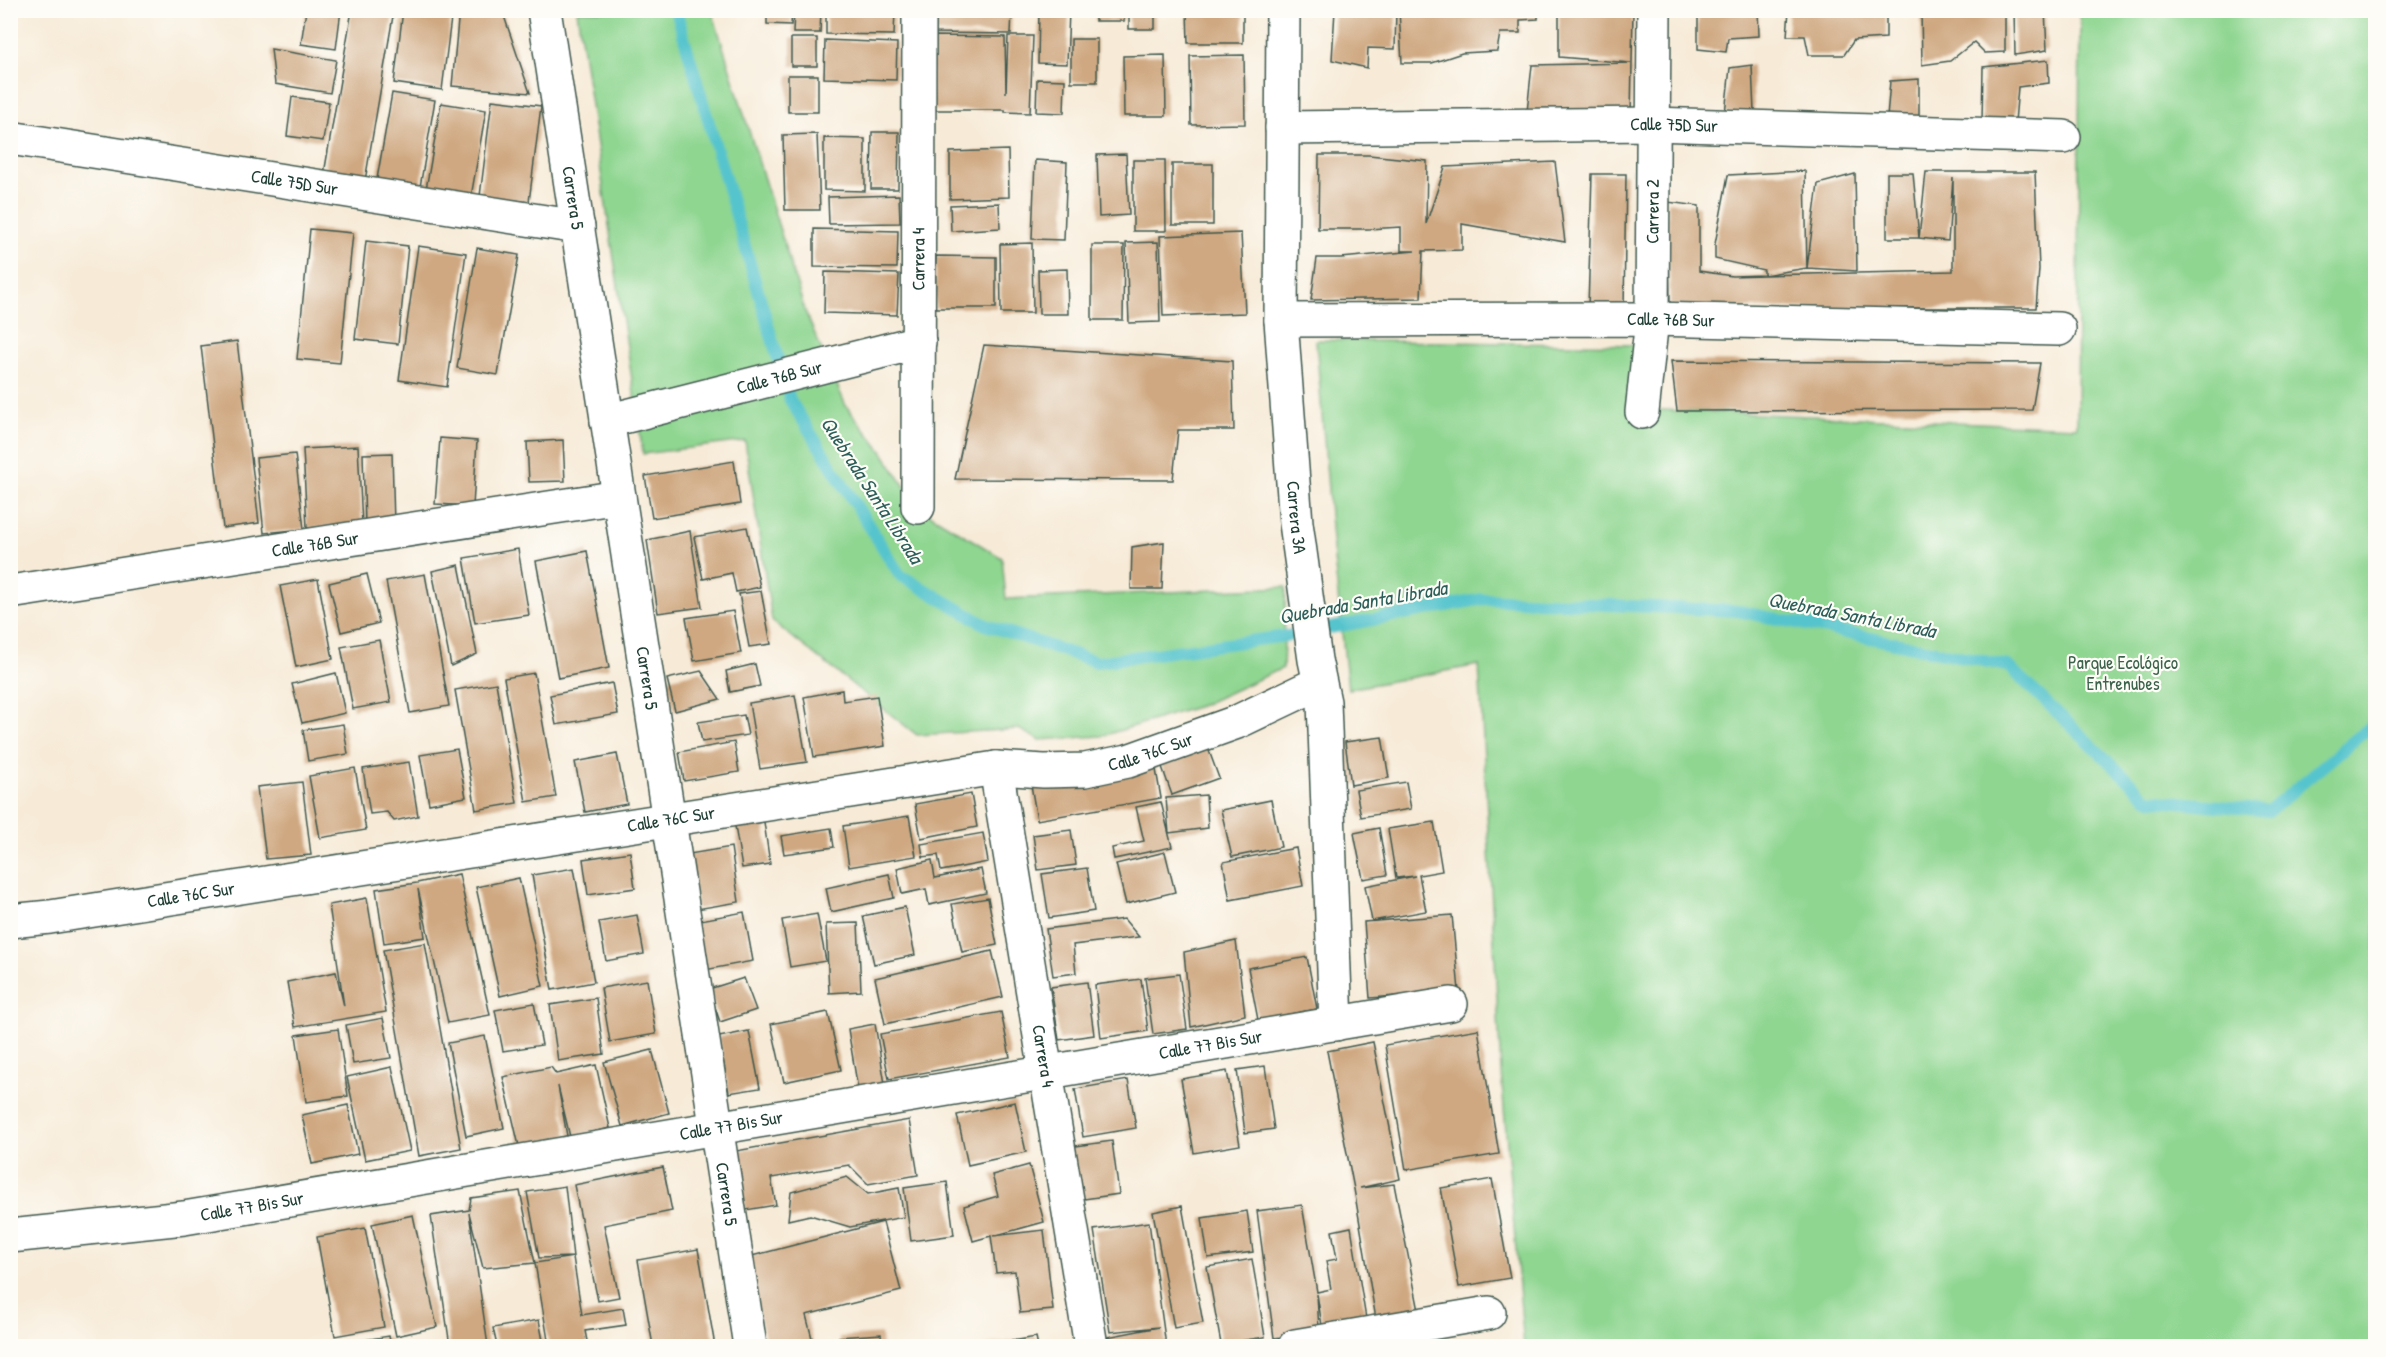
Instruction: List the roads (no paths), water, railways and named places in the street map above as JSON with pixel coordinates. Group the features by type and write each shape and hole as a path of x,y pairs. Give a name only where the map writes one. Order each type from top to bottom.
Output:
{"street":[{"name":"Carrera 5","path":"544,10 750,1347"},
{"name":"Carrera 4","path":"918,507 920,10"},
{"name":"Carrera 3A","path":"1283,10 1281,320 1296,523 1307,608 1324,702 1336,1024"},
{"name":"Carrera 2","path":"1642,412 1652,319 1654,10"},
{"name":"Calle 75D Sur","path":"1282,128 1653,124 2064,137"},
{"name":"Calle 75D Sur","path":"10,138 578,226"},
{"name":"Calle 76B Sur","path":"1281,320 1652,319 2059,329"},
{"name":"Calle 76B Sur","path":"607,421 919,342"},
{"name":"Calle 76B Sur","path":"10,592 619,497"},
{"name":"Calle 76C Sur","path":"10,921 62,915 996,768 1044,771 1085,770 1128,761 1237,722 1317,671"},
{"name":"Carrera 4","path":"996,768 1091,1347"},
{"name":"Calle 77 Bis Sur","path":"10,1236 184,1218 1451,1004"},
{"path":"1295,1347 1489,1313"}],"waterway":[{"name":"Quebrada Santa Librada","path":"676,10 790,400 900,575 986,625 1097,662 1293,635 1483,599 1738,611 2008,666 2148,799 2269,811 2376,722"}],"park label":[{"name":"Parque Ecológico Entrenubes","path":"2123,673"}]}
